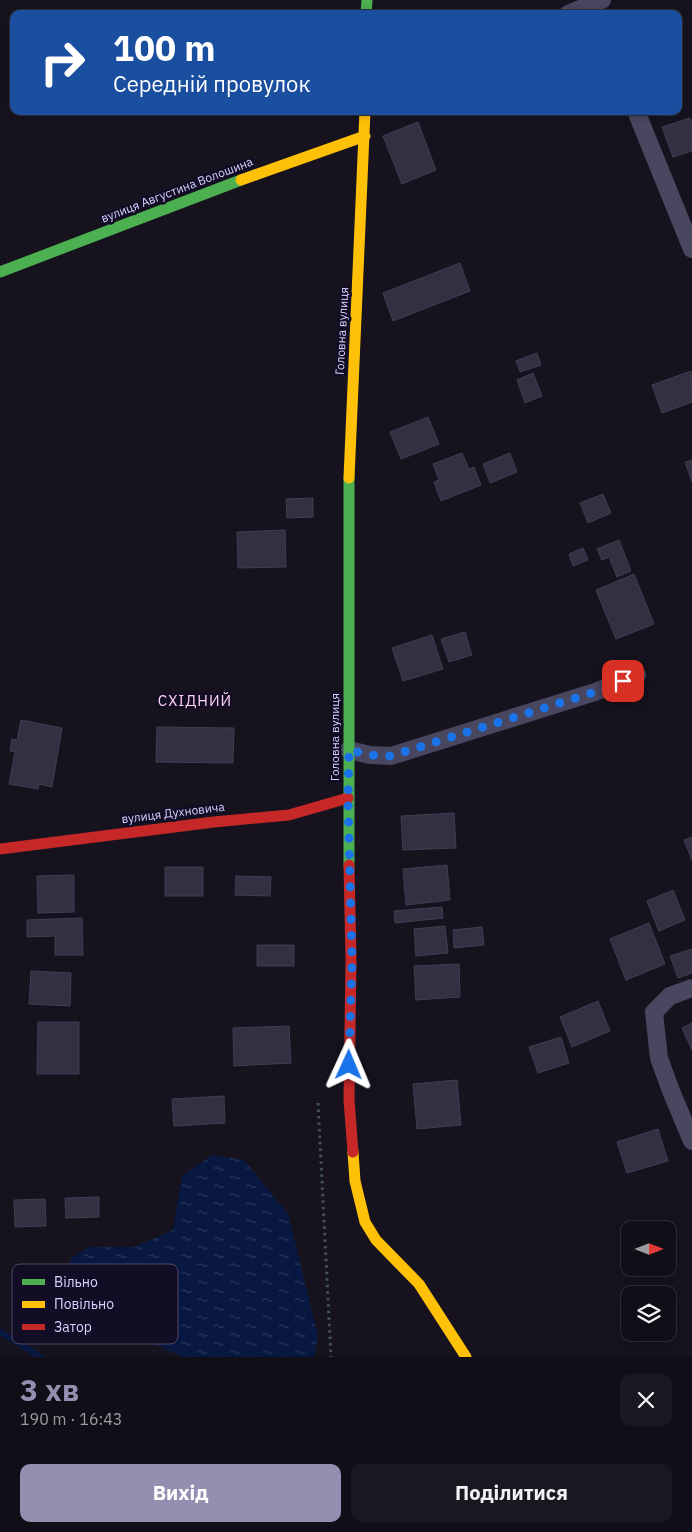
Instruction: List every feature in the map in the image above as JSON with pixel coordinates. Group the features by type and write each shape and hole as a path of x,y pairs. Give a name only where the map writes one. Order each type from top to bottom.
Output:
{"street":[{"path":"578,10 602,0"},
{"name":"Головна вулиця","path":"365,115 349,453 348,798 352,960 349,1100 354,1181 365,1222 376,1240 418,1284 436,1307 466,1357"},
{"path":"638,115 692,249"},
{"name":"вулиця Августина Волошина","path":"0,272 236,182 365,136"},
{"path":"349,750 370,755 391,756 595,692 637,675"},
{"name":"вулиця Духновича","path":"0,849 214,822 288,815 348,798"},
{"path":"692,988 670,996 654,1012 660,1058 670,1091 692,1141"}],"path":[{"path":"318,1103 331,1357"}],"water":[{"path":"212,1155 244,1160 288,1214 318,1336 314,1357 184,1357 154,1344 178,1344 178,1264 69,1264 72,1258 89,1247 135,1247 173,1230 182,1176"}],"building":[{"path":"690,118 692,124 692,151 673,157 662,127"},
{"path":"418,122 436,170 402,184 383,136"},
{"path":"460,263 470,291 393,321 383,293"},
{"path":"537,353 541,365 520,372 516,361"},
{"path":"691,371 692,402 662,413 652,385"},
{"path":"533,373 542,396 525,403 517,380"},
{"path":"428,417 439,444 401,459 390,432"},
{"path":"462,453 469,469 474,467 481,485 441,501 434,482 439,480 433,464"},
{"path":"510,453 517,472 490,483 483,464"},
{"path":"692,460 692,482 685,462"},
{"path":"603,494 611,513 588,523 580,503"},
{"path":"313,498 313,517 287,518 286,499"},
{"path":"285,530 286,567 238,568 237,532"},
{"path":"619,540 631,571 617,577 609,557 602,560 597,549"},
{"path":"583,548 588,560 573,566 569,554"},
{"path":"634,574 654,624 616,639 596,590"},
{"path":"465,632 472,655 449,662 441,639"},
{"path":"432,635 443,669 403,681 392,648"},
{"path":"21,720 62,728 52,787 39,784 38,789 9,784 15,752 10,751 12,739 17,740"},
{"path":"157,727 234,728 233,763 156,762"},
{"path":"454,813 456,848 403,850 401,816"},
{"path":"692,837 692,860 684,840"},
{"path":"447,865 450,900 406,905 403,869"},
{"path":"165,867 203,867 203,896 165,896"},
{"path":"74,875 74,912 38,913 37,876"},
{"path":"236,876 271,877 270,896 235,895"},
{"path":"673,890 685,920 659,931 647,901"},
{"path":"442,907 443,918 395,923 394,911"},
{"path":"82,918 83,955 55,955 55,936 27,937 27,920"},
{"path":"649,923 665,964 626,980 610,939"},
{"path":"445,926 448,953 416,956 414,929"},
{"path":"482,927 484,945 454,948 453,930"},
{"path":"257,945 294,945 294,966 257,966"},
{"path":"692,949 692,973 678,978 670,956"},
{"path":"459,964 460,997 416,1000 414,966"},
{"path":"31,971 71,973 70,1006 29,1004"},
{"path":"598,1001 610,1031 572,1047 560,1017"},
{"path":"38,1022 79,1022 79,1074 37,1074"},
{"path":"692,1023 692,1050 682,1028"},
{"path":"289,1026 291,1063 234,1066 233,1028"},
{"path":"561,1037 569,1063 538,1073 529,1047"},
{"path":"457,1080 461,1125 417,1129 413,1084"},
{"path":"224,1096 225,1123 174,1126 172,1099"},
{"path":"658,1129 668,1161 627,1173 617,1142"},
{"path":"99,1197 99,1217 66,1218 65,1198"},
{"path":"45,1199 46,1226 15,1227 14,1200"}],"waterway":[{"path":"0,1332 12,1339"},
{"path":"20,1344 41,1357"}],"traffic: fast":[{"path":"366,10 367,0"},
{"path":"0,272 241,180"},
{"path":"349,478 349,865"}],"traffic: slow":[{"path":"349,478 365,115"},
{"path":"241,180 365,136"},
{"path":"353,1152 355,1181 365,1222 376,1240 419,1284 466,1357"}],"traffic: jam":[{"path":"0,849 214,822 289,815 348,798"},
{"path":"349,865 351,960 349,1100 353,1152"}],"district":[{"name":"СХІДНИЙ","path":"195,701"}],"route":[{"path":"349,1065 352,960 348,798 349,750 370,755 391,756 595,692 623,681"}]}
